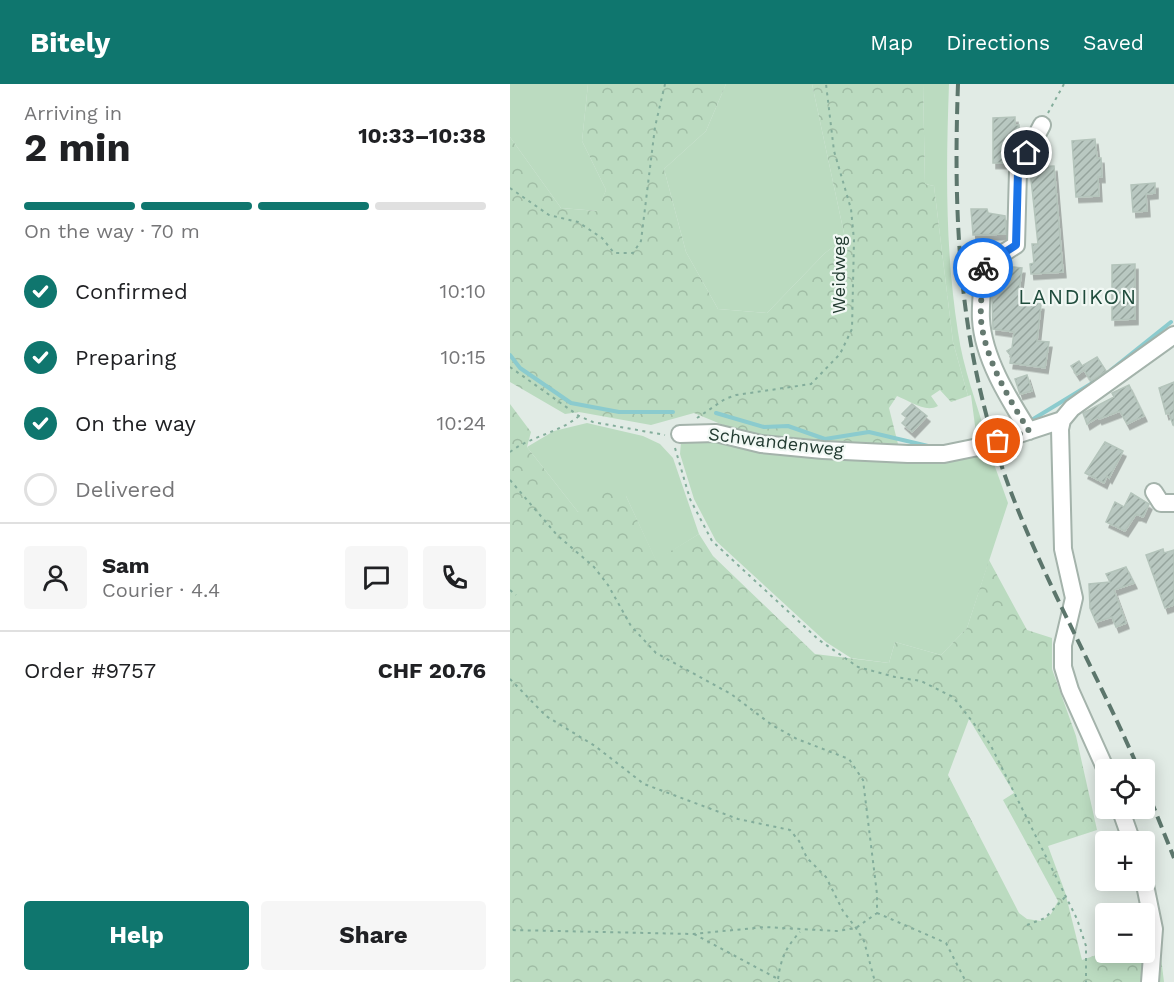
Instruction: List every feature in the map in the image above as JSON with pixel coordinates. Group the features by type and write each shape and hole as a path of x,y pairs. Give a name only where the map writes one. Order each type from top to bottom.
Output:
{"street":[{"path":"1029,431 1010,400 988,348 981,320 985,260 1002,254 1016,245 1018,171 1042,125"},
{"path":"1101,759 1070,690 1063,667 1063,645 1074,598 1063,549 1062,420 1072,408 1174,335"},
{"name":"Schwandenweg","path":"680,434 716,433 761,444 813,449 945,454 993,443 1062,420"},
{"path":"1154,492 1161,503 1174,503"},
{"path":"1146,891 1154,929 1150,982"}],"path":[{"path":"510,188 549,215 578,222 602,238 615,253 633,253 641,241 655,127 665,84"},
{"name":"Weidweg","path":"709,408 736,395 811,384 840,354 852,329 854,240 850,209 834,151 826,84"},
{"path":"1042,125 1064,84"},
{"path":"510,367 579,416 593,422 659,436 680,434"},
{"path":"510,452 534,436 570,424 579,416"},
{"path":"678,460 690,499 712,541 819,640 858,667 895,678 921,681 953,697 990,744 1067,896 1086,946 1086,982"},
{"path":"510,480 557,535 594,567 608,585 632,626 656,653 731,694 772,725 797,739 839,753 857,767 863,780 874,858 876,913"},
{"path":"510,590 516,595"},
{"path":"510,679 546,716 595,746 644,784 738,819 790,830 799,841 807,858 826,877 843,911 864,941 875,982"},
{"path":"1027,925 1045,918 1067,896"},
{"path":"510,930 693,934 765,927 837,931 856,928 876,913"},
{"path":"876,913 946,943 966,982"},
{"path":"693,934 779,980 781,959 789,944 802,930"}],"green space":[{"path":"510,84 588,84 582,141 606,190 598,211 561,208 510,137"},
{"path":"588,84 726,84 706,131 664,169 686,252 718,309 767,313 825,253 845,238 812,84 923,84 925,184 934,186 953,342 968,396 951,402 940,390 931,396 938,406 928,408 917,406 897,396 889,408 899,448 808,443 745,434 694,413 651,425 579,412 565,414 510,382 510,137 561,208 597,211 606,190 582,141"},
{"path":"726,84 812,84 845,238 825,253 767,313 718,309 686,252 664,169 706,131"},
{"path":"923,84 949,84 947,177 951,270 960,345 987,439 977,441 971,395 968,396 953,342 934,186 925,184"},
{"path":"510,404 531,432 527,447 578,512 604,489 615,488 626,496 656,560 699,534 713,556 815,654 889,663 895,642 941,655 967,628 989,560 1027,630 1052,638 1052,669 1076,736 1097,830 1048,846 1065,892 1082,960 1095,955 1095,963 1155,963 1155,934 1158,933 1164,982 510,982","holes":["969,719 1014,793 1003,800 1058,901 1051,914 1041,921 1027,919 1019,913 948,775"]},
{"path":"587,423 643,436 660,444 673,458 699,534 656,561 626,496 578,512 527,447 554,431"},
{"path":"691,437 989,450 1008,503 967,628 941,655 895,642 889,663 851,658 826,642 716,541 694,499 680,454 681,442"}],"building":[{"path":"1015,117 1015,125 1019,125 1019,136 1015,136 1015,144 1007,144 1007,163 993,163 993,118"},
{"path":"1095,139 1097,158 1101,158 1102,177 1098,177 1099,196 1076,197 1072,141"},
{"path":"1054,166 1063,272 1031,274 1030,264 1034,263 1032,244 1038,244 1030,170 1032,167"},
{"path":"1155,183 1155,193 1146,194 1147,211 1133,212 1131,185"},
{"path":"971,209 987,209 988,213 1005,216 1006,234 973,235"},
{"path":"1135,264 1135,319 1112,320 1112,265"},
{"path":"1004,266 1022,268 1018,300 1041,304 1037,341 1049,342 1045,368 1010,363 1011,356 1007,351 1012,348 1014,332 993,329 992,293 995,293 998,269 1003,269"},
{"path":"1097,357 1106,371 1091,381 1084,370 1077,375 1071,366 1079,361 1082,366"},
{"path":"1027,375 1032,391 1020,394 1015,379"},
{"path":"1174,382 1173,425 1169,413 1166,414 1159,388"},
{"path":"1129,385 1144,416 1127,424 1120,411 1099,419 1098,417 1087,424 1083,413 1114,397 1112,393"},
{"path":"912,404 927,416 912,432 902,423 907,418 902,414"},
{"path":"1105,442 1123,451 1104,483 1085,473"},
{"path":"1131,493 1149,504 1143,517 1136,514 1125,531 1106,522 1115,502 1124,507"},
{"path":"1163,549 1164,553 1174,550 1174,605 1165,608 1146,555"},
{"path":"1126,567 1134,583 1114,590 1126,623 1116,627 1112,617 1096,622 1090,608 1089,584 1110,582 1106,574"}],"waterway":[{"path":"1111,370 1171,322"},
{"path":"510,355 520,368 571,403 619,412 673,412"},
{"path":"1030,421 1094,382"},
{"path":"716,413 764,427 788,426 825,439 869,432 928,446"}],"railway":[{"path":"958,84 957,183 962,280 968,328 989,424 1004,473 1034,548 1134,759"},
{"path":"1155,810 1174,858"}],"way so far":[{"path":"983,268 981,320 988,348 1010,400 1029,431 998,441"}],"district":[{"name":"LANDIKON","path":"1078,297"}],"route":[{"path":"983,268 985,260 1009,251 1016,245 1015,191 1018,171 1027,153"}]}
